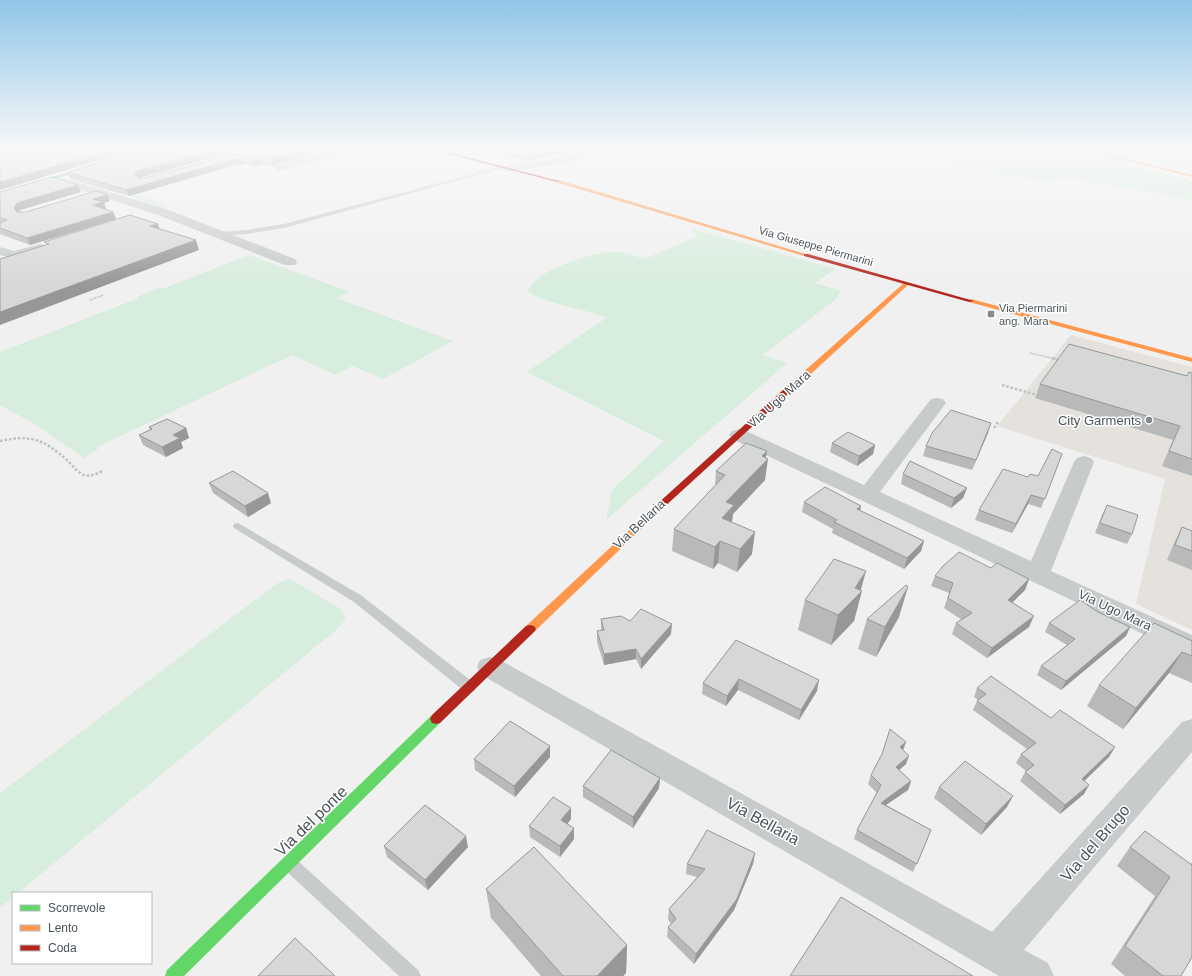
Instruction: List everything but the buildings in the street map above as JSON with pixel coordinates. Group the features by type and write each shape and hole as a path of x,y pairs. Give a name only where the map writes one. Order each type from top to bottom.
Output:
{"street":[{"path":"77,198 86,196"},
{"path":"109,196 157,211 290,262"},
{"name":"Via Giuseppe Piermarini","path":"609,196 803,255 1192,360"},
{"path":"135,218 157,211"},
{"path":"0,251 17,255 49,245"},
{"name":"Via Ugo Mara","path":"906,284 739,435 867,496 1192,646"},
{"path":"867,496 937,403"},
{"name":"Via Bellaria","path":"739,435 633,530 479,677 997,954 1035,976"},
{"path":"1038,574 1084,462"},
{"name":"Via del ponte","path":"174,976 479,677"},
{"name":"Via del Brugo","path":"997,954 1192,731"}],"lane":[{"path":"219,234 247,232 284,226 397,196"},
{"path":"238,526 358,599 479,677"},
{"path":"289,864 412,976"}],"path":[{"path":"90,300 104,294"},
{"path":"1030,352 1061,361"},
{"path":"1002,385 1037,395"},
{"path":"994,428 998,422"},
{"path":"0,441 19,436 28,437 41,441 59,453 80,474 87,476 102,471"}],"shaded area":[{"path":"1071,335 1192,367 1192,630 1136,604 1165,479 997,426"}],"green space":[{"path":"130,196 141,196 169,206 161,208"},
{"path":"1167,196 1192,196 1192,201"},
{"path":"693,229 836,269 815,283 841,291 836,299 763,355 787,363 606,520 612,490 664,441 527,372 606,318 537,297 528,292 532,284 540,277 575,260 608,252 622,253 644,259 696,237"},
{"path":"249,255 350,292 336,298 453,341 383,379 352,366 336,375 292,355 97,447 98,449 84,458 36,425 0,405 0,352 139,298 137,297 159,288 162,289"},
{"path":"290,579 339,608 346,619 336,630 19,892 12,892 12,898 0,908 0,793 278,583"}],"traffic: fast":[{"path":"173,976 436,719"}],"traffic: slow":[{"path":"606,196 806,255"},
{"path":"786,392 906,284"},
{"path":"971,301 1192,360"},
{"path":"530,629 659,507"}],"traffic: jam":[{"path":"806,255 971,301"},
{"path":"659,507 786,392"},
{"path":"436,719 530,629"}],"place":[{"name":"Via Piermarini ang. Mara","path":"991,314"},
{"name":"City Garments","path":"1149,420"}]}
